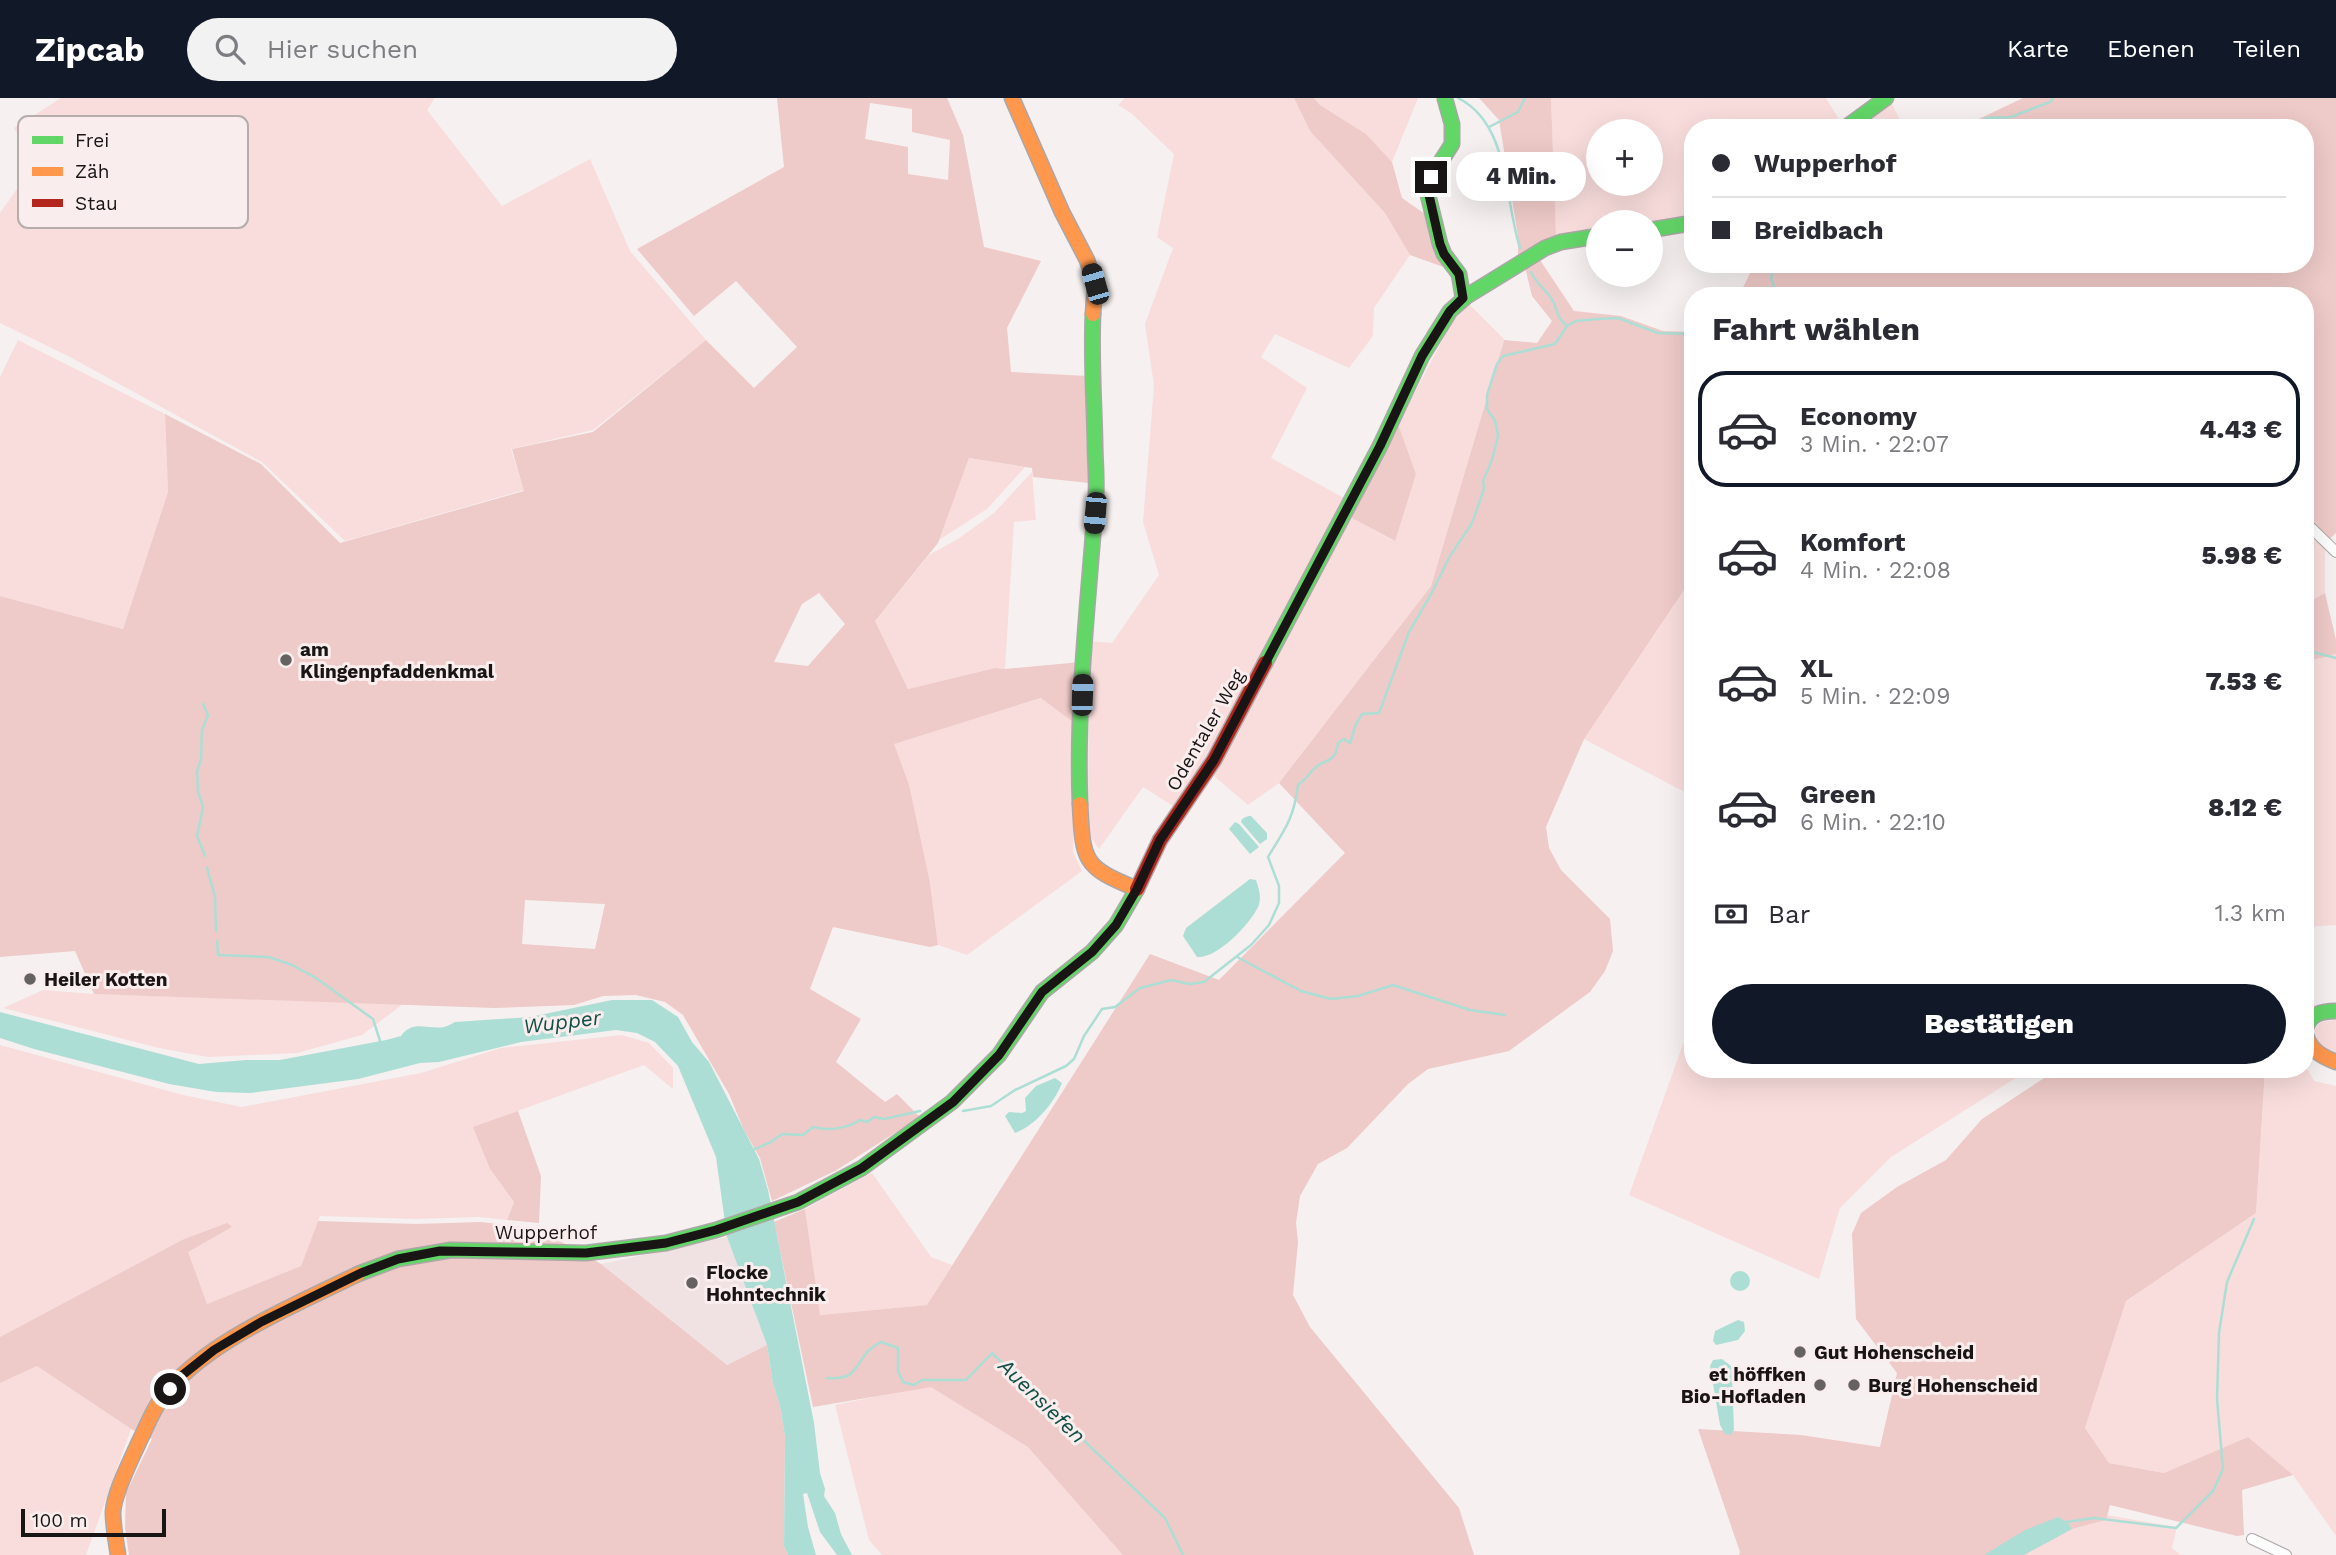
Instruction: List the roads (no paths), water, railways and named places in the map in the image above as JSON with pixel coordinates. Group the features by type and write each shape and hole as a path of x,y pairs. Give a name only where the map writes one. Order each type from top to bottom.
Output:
{"main road":[{"path":"1012,98 1062,212 1087,260 1095,284 1092,342 1096,493 1083,673 1080,820 1085,851 1091,864 1103,874 1137,889"},
{"path":"1857,119 1886,98"},
{"path":"1445,99 1452,124 1452,144 1431,177 1429,195 1440,244 1459,274 1463,298"},
{"path":"1663,228 1684,224"},
{"name":"Odentaler Weg","path":"785,1207 862,1168 953,1102 999,1055 1042,992 1106,939 1137,889 1160,840 1220,748 1380,446 1422,356 1450,311 1463,298 1545,248 1560,242 1586,238"},
{"path":"2314,1015 2336,1011"},
{"path":"2314,1051 2336,1062"},
{"name":"Wupperhof","path":"118,1555 113,1526 116,1501 135,1451 160,1401 180,1377 214,1350 261,1322 361,1273 398,1259 451,1250 586,1253 607,1251 666,1243 785,1207"}],"street":[{"path":"2314,531 2336,552"},
{"path":"2252,1539 2286,1555"}],"water":[{"path":"1248,816 1267,833 1267,839 1260,844 1241,822"},
{"path":"1235,822 1259,847 1250,854 1229,829"},
{"path":"1250,879 1256,880 1260,894 1254,914 1223,947 1197,957 1183,936 1186,928"},
{"name":"Wupper","path":"612,1000 652,1000 678,1017 692,1042 709,1062 759,1159 768,1190 814,1423 824,1496 835,1513 841,1534 852,1555 837,1555 820,1532 807,1493 803,1494 816,1555 788,1555 784,1546 785,1436 767,1345 727,1237 716,1157 678,1066 655,1042 637,1033 616,1030 521,1042 358,1079 250,1093 216,1092 169,1084 0,1038 0,1012 199,1064 280,1060 386,1040 401,1036 415,1026 438,1028 455,1022 530,1017"},
{"path":"1055,1078 1062,1083 1049,1105 1030,1125 1015,1133 1005,1116 1009,1112 1026,1111 1025,1098 1036,1086"},
{"path":"1736,1271 1744,1271 1750,1281 1744,1291 1736,1291 1730,1285 1730,1277"},
{"path":"1738,1320 1744,1322 1745,1331 1738,1340 1716,1345 1713,1341 1715,1331"},
{"path":"1722,1359 1731,1366 1732,1374 1734,1430 1731,1435 1725,1434 1720,1425 1710,1366 1713,1360"},
{"path":"2058,1517 2072,1529 2024,1555 1984,1555 2025,1530"}],"waterway":[{"path":"1458,98 1475,110 1496,144 1520,248"},
{"path":"1489,127 1518,112 1525,98"},
{"path":"1985,119 2011,117 2050,102 2053,98"},
{"path":"1531,272 1551,297 1559,317 1567,326"},
{"path":"1772,273 1775,287"},
{"path":"963,1111 991,1106 1015,1090 1066,1066 1074,1059 1084,1036 1102,1009 1115,1007 1140,988 1171,980 1189,984 1204,982 1251,945 1269,925 1279,903 1279,886 1268,857 1291,815 1298,785 1319,765 1332,758 1338,743 1344,739 1350,743 1362,714 1379,713 1409,632 1450,556 1472,523 1498,435 1495,421 1487,409 1487,395 1497,364 1503,356 1555,344 1567,326 1576,321 1618,318 1658,333 1684,334"},
{"path":"2314,652 2336,658"},
{"path":"203,704 208,715 202,730 201,760 197,771 198,792 203,807 197,836 205,856"},
{"path":"207,868 215,897 216,931"},
{"path":"217,941 218,955 269,957 316,978 373,1019 381,1044"},
{"path":"1237,957 1301,991 1331,999 1358,996 1393,985 1470,1010 1505,1015"},
{"path":"750,1151 782,1134 803,1135 813,1127 837,1128 860,1120 867,1122 874,1117 884,1119 920,1111"},
{"path":"2066,1522 2094,1518 2176,1528 2213,1491 2223,1469 2217,1399 2219,1333 2227,1282 2254,1219"},
{"name":"Auensiefen","path":"827,1378 847,1376 853,1372 865,1354 881,1342 898,1348 898,1371 903,1382 914,1385 922,1380 966,1380 992,1353 1165,1518 1183,1555"}],"place":[{"name":"am Klingenpfaddenkmal","path":"286,660"},
{"name":"Heiler Kotten","path":"30,979"},
{"name":"Flocke Hohntechnik","path":"692,1283"},
{"name":"Gut Hohenscheid","path":"1800,1352"},
{"name":"et höffken Bio-Hofladen","path":"1820,1385"},
{"name":"Burg Hohenscheid","path":"1854,1385"}]}
